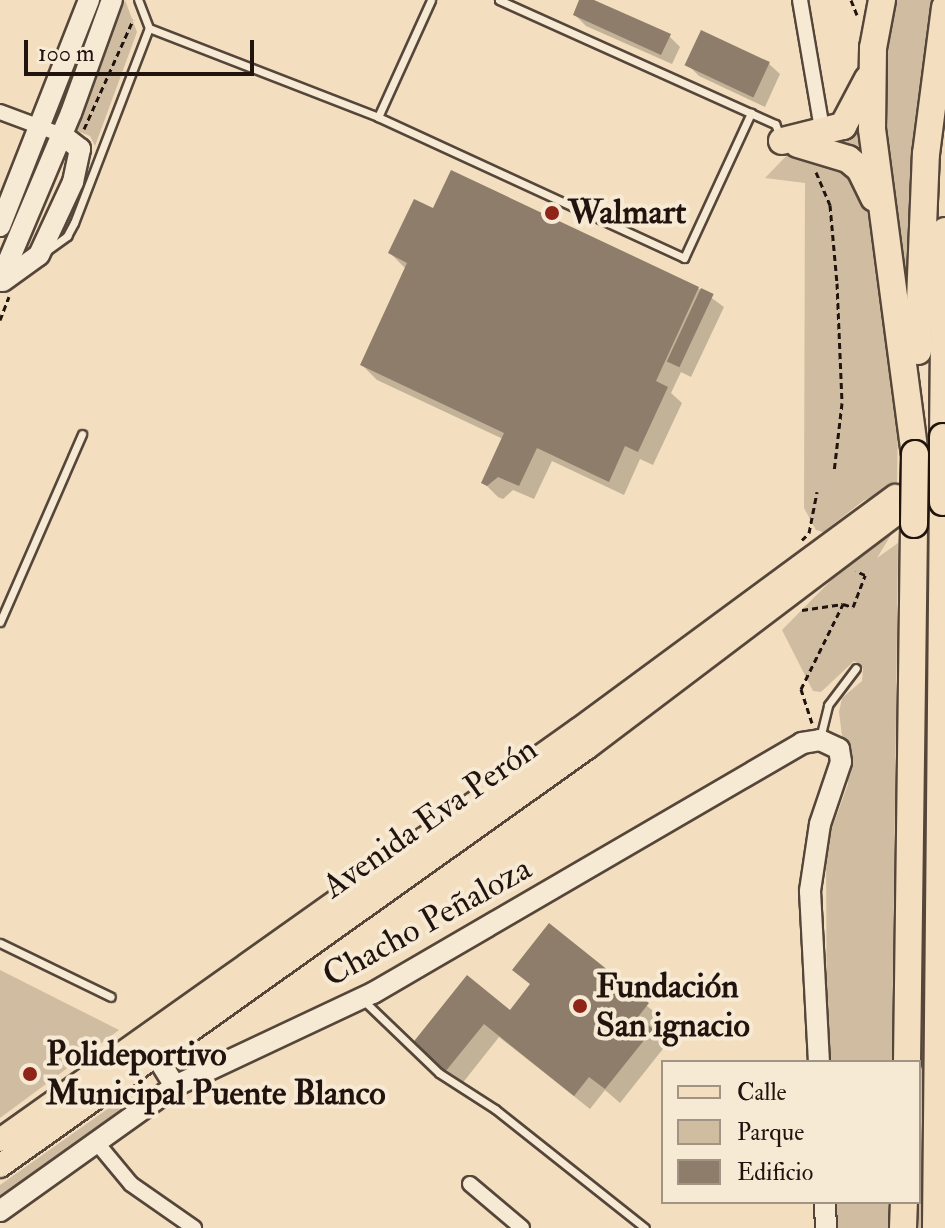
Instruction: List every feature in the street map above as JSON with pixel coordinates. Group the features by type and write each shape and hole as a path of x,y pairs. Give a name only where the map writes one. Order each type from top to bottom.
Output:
{"highway":[{"path":"874,0 872,129 915,454"},
{"path":"782,141 823,134 852,116 869,79 882,0"},
{"path":"907,1060 901,512 915,454 926,154 943,15"},
{"path":"782,141 836,152 860,169 887,238"},
{"path":"936,1228 945,231"},
{"path":"903,1228 904,1204"}],"main road":[{"name":"Avenida Eva Perón","path":"0,1166 588,747 901,512"},
{"name":"Avenida Eva Perón","path":"0,1140 579,729 901,512"}],"street":[{"path":"0,226 89,0"},
{"path":"0,282 62,135 112,0"},
{"path":"800,0 823,134"},
{"path":"0,112 77,143 80,161 39,255 0,282"},
{"path":"819,1060 810,891 820,824 841,762 839,749 820,740"},
{"name":"Chacho Peñaloza","path":"0,1211 175,1086 362,998 802,743 820,740"},
{"path":"155,1054 175,1086"},
{"path":"97,1143 131,1184 194,1228"},
{"path":"470,1184 522,1228"},
{"path":"825,1204 826,1228"}],"lane":[{"path":"39,255 67,236 149,28 138,0"},
{"path":"378,117 431,0"},
{"path":"499,0 775,124 782,141"},
{"path":"149,28 378,117 684,258 751,113"},
{"path":"0,622 82,434"},
{"path":"820,740 828,705 856,668"},
{"path":"0,943 111,997"},
{"path":"362,998 419,1056 645,1228"}],"path":[{"path":"802,165 815,171 824,186 834,249 842,403 834,472"},
{"path":"820,740 801,689 843,604"}],"green space":[{"path":"125,0 137,32 95,146 90,136 75,130"},
{"path":"888,0 933,0 910,343 885,190 880,45"},
{"path":"859,119 865,162 824,140"},
{"path":"794,148 832,155 861,187 876,247 898,421 897,485 863,501 823,532 816,530 804,508 805,183 765,178"},
{"path":"894,530 877,558 898,543 892,1060 827,1060 826,845 848,784 839,712 842,698 862,681 863,669 854,661 821,692 813,691 782,630 861,550"},
{"path":"937,727 927,1228 912,1228 912,1204 921,1204 921,1060 917,1060 917,1029 927,728"},
{"name":"Polideportivo Municipal Puente Blanco","path":"0,970 119,1030 0,1118"},
{"path":"133,1091 143,1096 0,1204 0,1185"},
{"path":"831,1204 888,1204 888,1228 831,1228"}],"building":[{"path":"579,0 594,0 671,34 661,55 573,15"},
{"path":"701,30 770,62 753,97 685,65"},
{"path":"451,170 699,287 656,381 668,387 638,452 625,446 609,482 537,448 519,486 498,477 487,486 481,483 504,433 360,365 407,263 388,253 414,199 433,208"},
{"path":"701,288 714,294 679,367 667,361"},
{"name":"Fundación San ignacio","path":"549,923 649,1003 638,1017 653,1029 605,1089 589,1077 574,1096 484,1024 445,1072 411,1045 467,975 510,1010 530,984 512,970"}],"place":[{"name":"Walmart","path":"552,213"},
{"name":"Fundación San ignacio","path":"580,1006"},
{"name":"Polideportivo Municipal Puente Blanco","path":"30,1074"}]}
